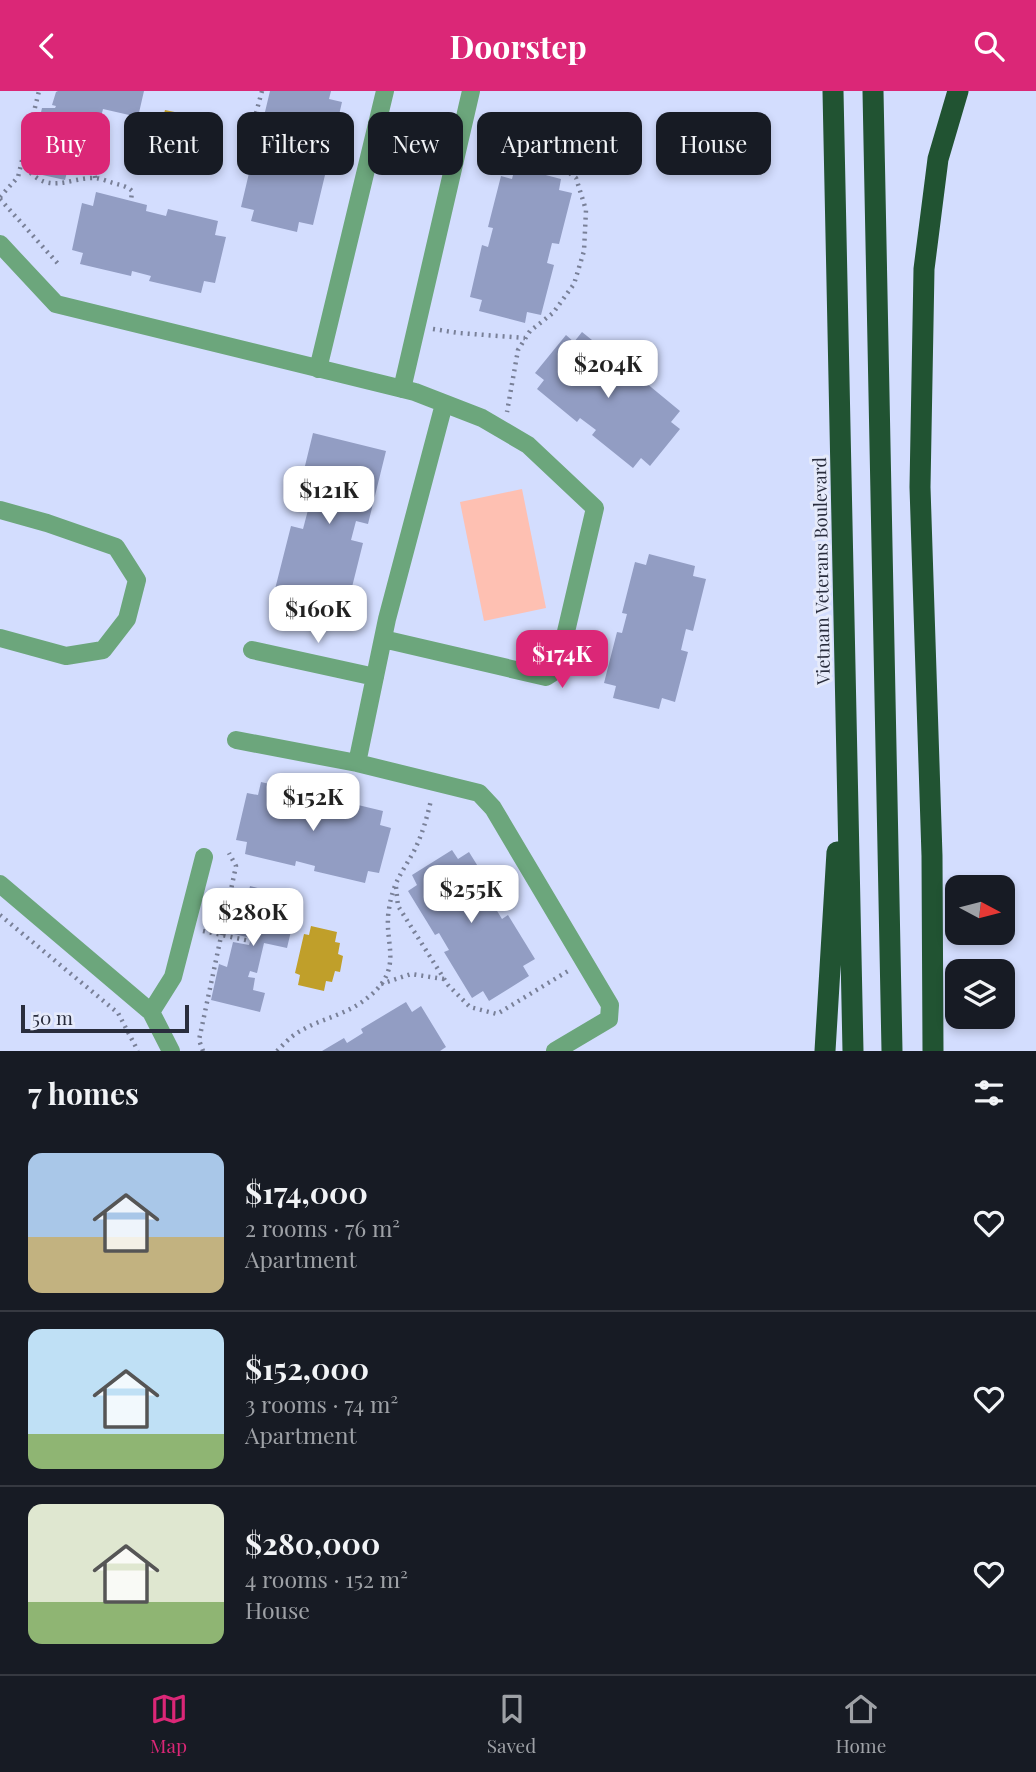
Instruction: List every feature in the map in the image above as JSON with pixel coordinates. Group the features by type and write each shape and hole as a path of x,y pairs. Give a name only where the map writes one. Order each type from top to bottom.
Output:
{"highway":[{"name":"Vietnam Veterans Boulevard","path":"833,91 853,1051"},
{"path":"873,91 892,1051"},
{"path":"933,1051 932,856 920,487 924,269 938,159 958,91"},
{"path":"825,1051 846,717"}],"street":[{"path":"318,369 385,91"},
{"path":"463,126 471,91"},
{"path":"402,389 452,175"},
{"path":"0,244 56,304 402,389 482,418 528,445 595,508 558,670 546,677 383,639"},
{"path":"357,763 383,639 444,404"},
{"path":"0,510 116,547 137,580 127,619 103,650 66,656 0,638"},
{"path":"252,650 375,677"},
{"path":"236,740 357,763 479,793 493,808 610,1005 609,1019 555,1051"},
{"path":"151,1011 173,977 204,857"},
{"path":"0,884 151,1011 171,1051"}],"path":[{"path":"40,91 18,177 0,198 60,265"},
{"path":"257,112 261,91"},
{"path":"463,136 553,160 576,178 586,210 584,251 574,284 553,313 530,331 518,350 505,432"},
{"path":"33,175 51,184 95,178 131,189 131,201"},
{"path":"417,326 459,334 526,338"},
{"path":"277,1051 297,1033 351,1010 374,992 389,971 392,948 388,931 388,910 397,876 414,851 424,826 436,782"},
{"path":"203,1051 199,1040 236,866 229,853"},
{"path":"396,883 398,906 444,979 470,1007 497,1014 584,961"},
{"path":"0,915 118,1013 138,1051"},
{"path":"186,928 250,941"},
{"path":"380,984 411,975 444,979"}],"shaded area":[{"path":"522,489 546,608 484,621 460,502"},
{"path":"311,926 337,932 335,942 340,943 338,954 343,956 340,972 335,971 332,982 326,981 324,991 298,985 300,975 295,973 304,934 309,935"}],"building":[{"path":"144,91 139,112 124,114 103,109 102,112 41,112 42,108 55,108 56,106 52,105 56,92"},
{"path":"270,91 331,91 329,99 342,102 340,112 265,112"},
{"path":"42,175 66,175 65,180"},
{"path":"249,175 325,175 313,225 299,222 297,232 251,221 254,210 241,207"},
{"path":"513,175 546,175 561,179 559,190 572,193 559,244 552,243 547,263 554,265 541,315 527,312 525,323 479,311 482,300 470,297 482,245 488,247 493,228 488,227 501,176 512,179"},
{"path":"96,192 147,205 146,211 166,216 168,209 218,221 215,235 226,237 215,283 204,281 201,293 149,281 151,276 132,271 131,276 80,264 83,253 72,250 82,203 93,206"},
{"path":"582,332 623,365 619,371 636,384 640,378 680,411 671,422 680,429 650,466 641,458 633,468 592,435 596,430 580,418 577,422 537,389 544,380 535,373 566,335 574,342"},
{"path":"313,433 386,451 368,524 356,521 351,540 363,543 344,619 272,601 291,526 303,529 308,510 295,507"},
{"path":"649,554 695,566 693,576 706,579 693,631 686,629 681,650 688,652 675,702 662,698 659,709 613,698 616,686 604,683 617,632 622,633 627,614 622,613 635,562 646,565"},
{"path":"261,782 312,794 310,801 331,806 333,799 383,811 380,825 391,828 379,873 368,871 365,883 314,871 315,866 296,861 295,866 245,854 247,842 236,840 247,793 258,795"},
{"path":"452,850 458,859 469,852 497,897 491,901 502,919 508,915 535,959 523,966 529,976 489,1001 483,991 472,998 444,952 449,950 439,933 435,935 408,891 417,885 412,875"},
{"path":"250,886 276,893 275,897 285,899 284,903 293,905 291,913 295,914 287,948 264,943 257,973 250,971 248,977 255,978 253,990 265,993 260,1012 211,1000 219,964 227,967 233,942 249,945 251,938 234,934 241,906 245,907"},
{"path":"406,1002 412,1012 421,1006 446,1047 440,1051 322,1051 344,1038 347,1043 363,1033 361,1029"}]}
